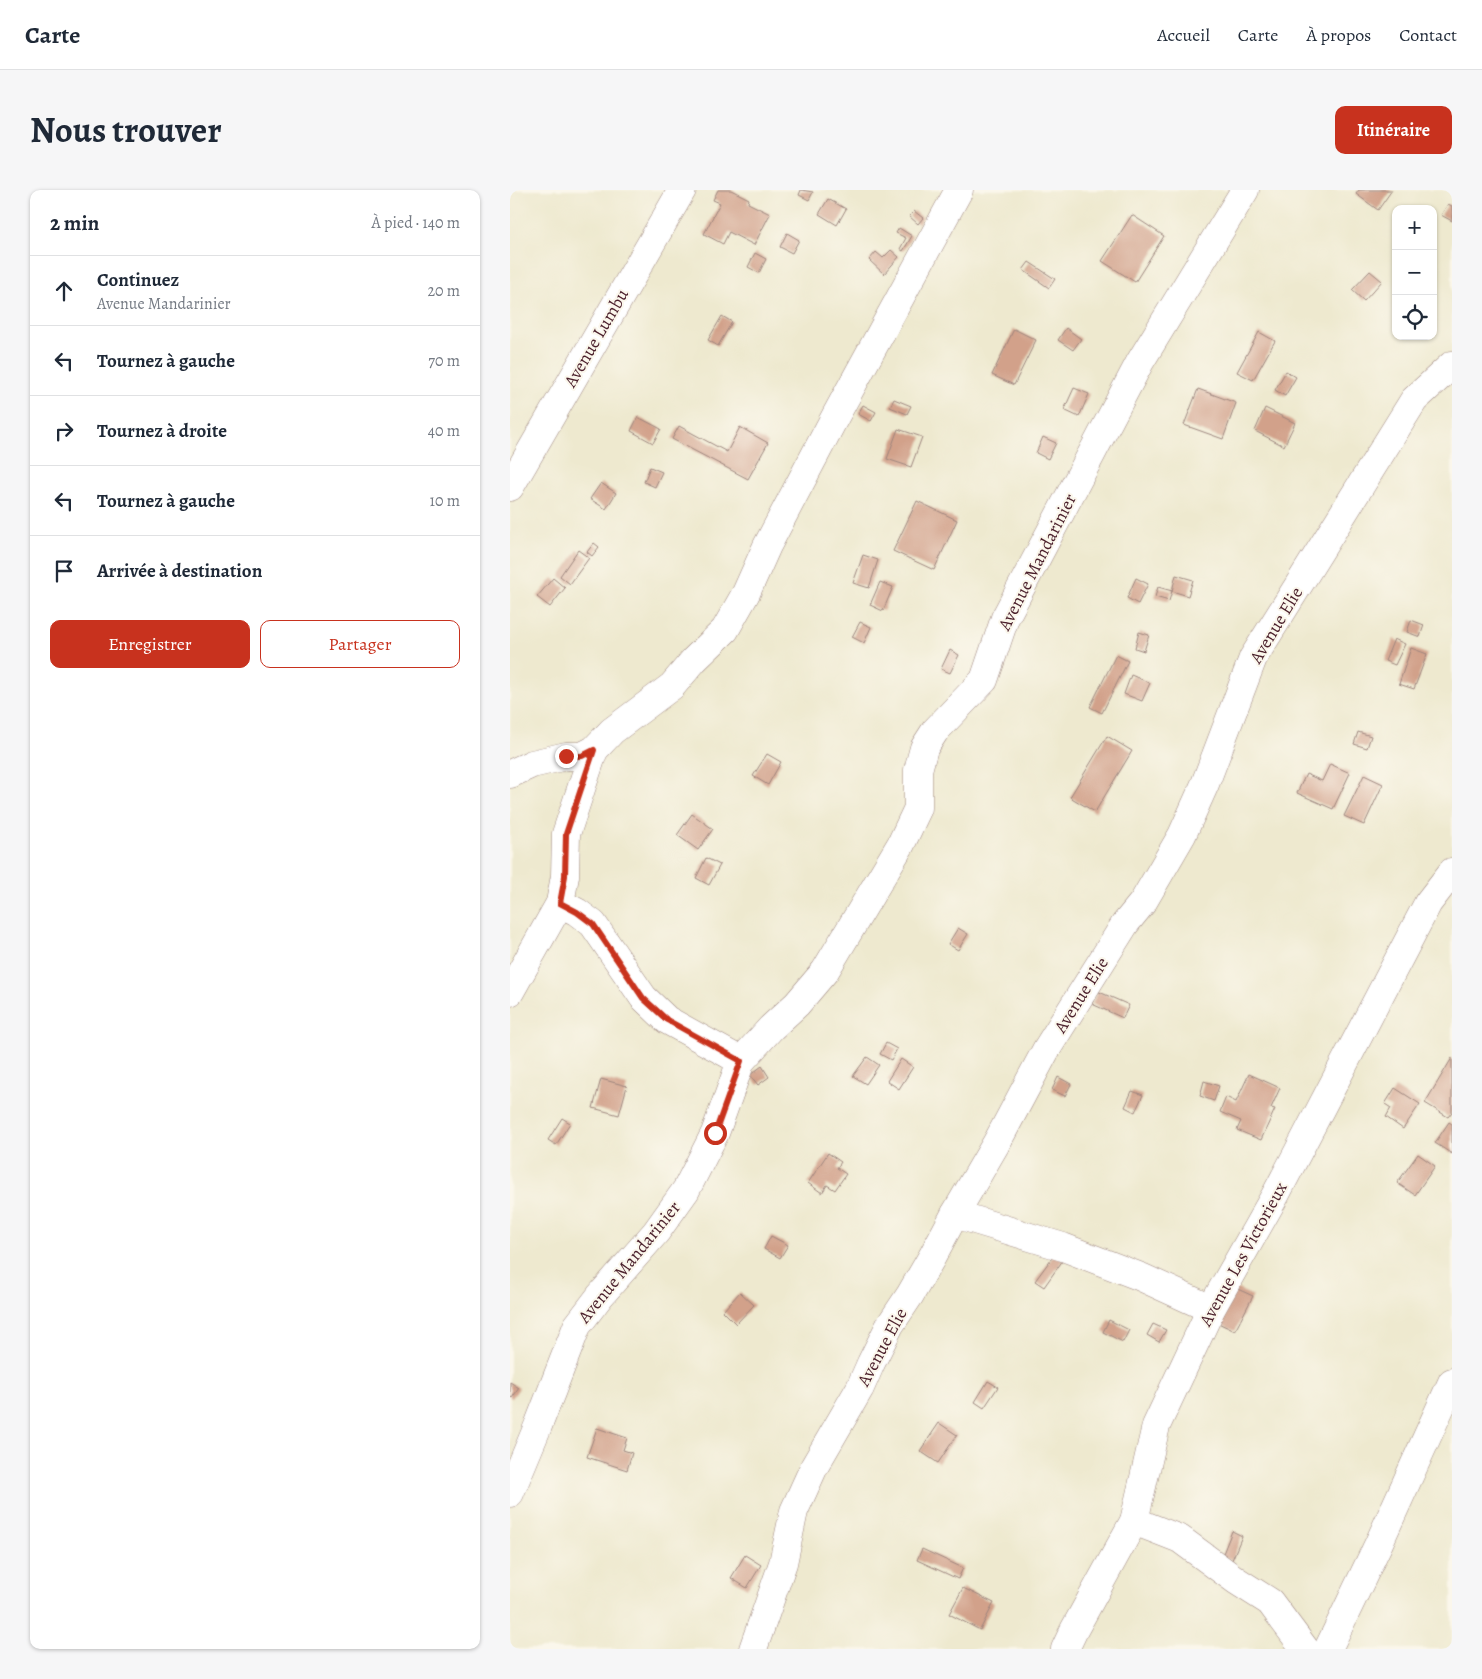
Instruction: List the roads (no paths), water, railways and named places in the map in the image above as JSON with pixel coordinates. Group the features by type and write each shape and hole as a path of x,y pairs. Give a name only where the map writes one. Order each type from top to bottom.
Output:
{"street":[{"name":"Avenue Lumbu","path":"510,486 682,190"},
{"path":"510,774 532,764 566,756 582,756 594,750 612,731 672,686 694,660 725,630 746,593 767,546 836,415 959,190"},
{"name":"Avenue Mandarinier","path":"510,1492 577,1326 600,1296 656,1232 686,1190 715,1133 741,1061 771,1028 797,1004 825,971 902,844 918,808 918,770 924,748 935,731 984,680 1005,618 1135,371 1245,190"},
{"name":"Avenue Elie","path":"753,1649 783,1563 794,1511 814,1467 860,1388 890,1326 910,1295 997,1142 1046,1050 1125,924 1148,894 1182,835 1205,784 1253,658 1414,400 1452,365"},
{"path":"510,992 560,903 565,876 566,834 594,750"},
{"name":"Avenue Les Victorieux","path":"1065,1649 1134,1521 1156,1426 1211,1309 1276,1194 1428,903 1452,872"},
{"path":"560,903 577,912 593,924 643,998 667,1020 741,1061"},
{"path":"955,1214 1063,1247 1141,1276 1211,1309"},
{"path":"1328,1649 1378,1546 1452,1382"},
{"path":"1134,1521 1180,1539 1237,1581 1270,1602 1305,1649"}]}
